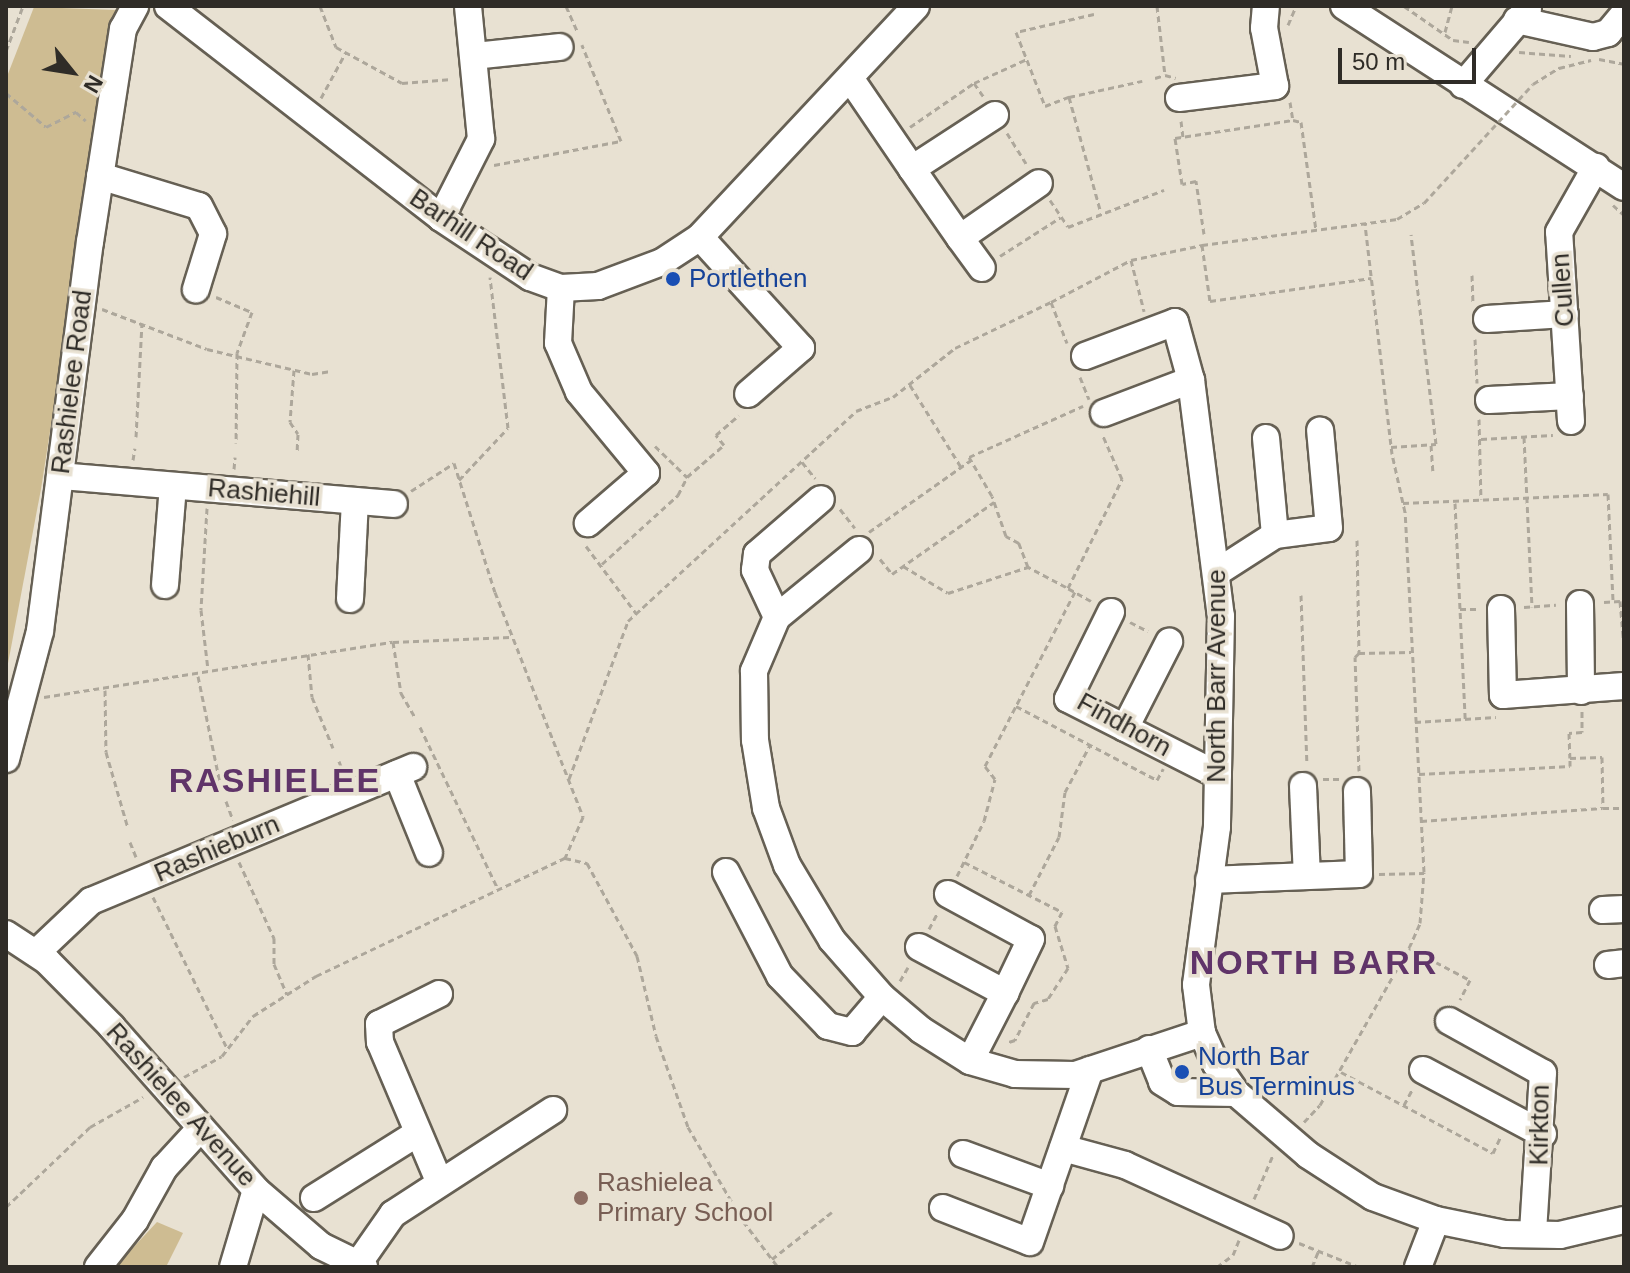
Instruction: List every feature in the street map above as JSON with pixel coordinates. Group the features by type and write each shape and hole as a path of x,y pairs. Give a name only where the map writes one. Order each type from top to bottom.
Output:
{"street":[{"name":"Rashielee Road","path":"6,759 40,631 100,176 123,29 135,6"},
{"name":"Barhill Road","path":"168,6 441,218 485,249 561,288 598,286 662,262 700,237 916,6"},
{"path":"441,218 474,159 481,139 468,6"},
{"path":"1179,98 1275,86 1264,28 1266,6"},
{"path":"1344,6 1624,187"},
{"path":"1463,85 1524,13 1593,37 1608,33 1624,14"},
{"path":"475,66 560,47"},
{"path":"850,78 982,268"},
{"path":"912,169 995,115"},
{"name":"Cullen","path":"1571,408 1559,232 1596,167"},
{"path":"100,176 199,206 213,234 196,289"},
{"path":"960,238 1039,183"},
{"path":"700,237 801,348 748,394"},
{"path":"561,288 558,343 579,392 646,473 588,523"},
{"path":"1487,319 1565,314"},
{"name":"North Barr Avenue","path":"1077,359 1175,322 1191,380 1219,571 1218,775 1196,985 1202,1033 1236,1093 1341,1179 1373,1197 1436,1220 1560,1235 1624,1220"},
{"path":"1097,415 1191,380"},
{"path":"1489,400 1571,408"},
{"path":"1219,571 1275,535 1329,528 1320,430"},
{"path":"1266,438 1275,535"},
{"name":"Rashiehill","path":"60,476 394,504"},
{"name":"Rashiehill","path":"165,585 173,486"},
{"path":"777,617 755,570 757,554 825,495"},
{"name":"Rashiehill","path":"350,599 355,501"},
{"path":"868,553 777,617 754,671 755,740 766,808 787,865 832,940 885,1000 970,1061 1015,1074 1075,1075 1202,1033"},
{"path":"1580,604 1581,701"},
{"path":"1501,609 1503,695 1581,701 1624,686"},
{"name":"Findhorn","path":"1111,612 1068,699 1218,775"},
{"path":"1125,728 1169,642"},
{"name":"Rashieburn","path":"36,953 91,901 405,771 429,853"},
{"path":"1306,783 1307,876"},
{"path":"1209,880 1359,874 1354,783"},
{"path":"726,872 780,976 828,1026 852,1032 885,1000"},
{"path":"948,894 1031,939 970,1061"},
{"name":"Rashielee Avenue","path":"6,934 36,953 112,1027 199,1130 256,1190 321,1246 361,1266"},
{"path":"919,947 1005,993"},
{"path":"439,994 379,1024 380,1042 416,1134 439,1181"},
{"name":"Kirkton","path":"1449,1021 1543,1073 1543,1134 1533,1234"},
{"path":"1149,1049 1162,1082 1178,1092 1236,1093"},
{"path":"943,1208 1030,1242 1090,1070"},
{"path":"1423,1070 1543,1134"},
{"path":"361,1266 393,1214 439,1181 553,1110"},
{"path":"98,1267 135,1220 164,1168 199,1130"},
{"path":"314,1198 416,1134"},
{"path":"1063,1148 1125,1165 1280,1236"},
{"path":"963,1154 1050,1186"},
{"path":"233,1267 256,1190"},
{"path":"1418,1267 1436,1220"}],"path":[{"path":"6,51 23,6"},
{"path":"320,6 336,47 402,83 475,66"},
{"path":"474,159 494,165 531,161 621,141 566,6"},
{"path":"1157,6 1165,75"},
{"path":"1286,30 1296,6"},
{"path":"1444,34 1452,6"},
{"path":"1094,14 1016,32 1045,106 1069,97 1142,81"},
{"path":"310,117 346,52"},
{"path":"894,139 974,83 1027,59"},
{"path":"569,779 628,621 856,411 893,397 955,348 1131,260 1202,245 1397,219 1424,203 1533,84 1559,68 1584,62 1624,64"},
{"path":"1155,78 1176,74 1183,137"},
{"path":"1288,89 1293,120"},
{"path":"6,93 46,127 76,112 106,139"},
{"path":"1069,97 1101,213 1164,190"},
{"path":"1204,234 1196,181 1179,184 1175,138 1293,120 1301,122 1316,230"},
{"path":"982,268 1061,217"},
{"path":"1299,1128 1340,1072 1420,923 1424,872 1403,503 1391,447 1365,225"},
{"path":"1391,447 1436,444 1411,234"},
{"path":"1202,245 1210,301 1371,278"},
{"path":"459,480 508,428 485,249"},
{"path":"1131,260 1149,332"},
{"path":"196,289 252,312 237,353 236,443"},
{"path":"82,301 207,349 237,353 294,370 331,371"},
{"path":"1051,302 1077,359 1122,479 1068,588"},
{"path":"136,437 142,323"},
{"path":"294,370 290,422 298,434 297,452"},
{"path":"909,384 961,467"},
{"path":"602,564 678,495 687,477 724,445 716,435 744,411 736,402 748,394"},
{"path":"1481,439 1571,434 1571,408"},
{"path":"801,461 825,495 862,537 971,460 1097,415"},
{"path":"1524,437 1532,607"},
{"path":"637,462 658,444 687,477"},
{"path":"1431,445 1433,471"},
{"path":"971,460 994,502 1006,536 1019,543 1028,567 1111,612"},
{"path":"394,504 454,463 513,637 583,817 565,858"},
{"path":"208,489 201,610 208,670"},
{"path":"1403,503 1608,494 1613,602"},
{"path":"1434,496 1434,502"},
{"path":"868,553 892,574 994,502"},
{"path":"1455,502 1465,719"},
{"path":"588,523 575,534 602,564 612,587 636,613"},
{"path":"1301,595 1306,783 1354,783 1355,657 1359,653 1357,540"},
{"path":"903,566 948,593 1028,567"},
{"path":"885,1000 919,947 984,821 995,779 985,766 1075,592"},
{"path":"1460,609 1620,601 1623,639"},
{"path":"24,698 198,676 208,670 393,642 513,637"},
{"path":"393,642 401,693 415,717"},
{"path":"1359,653 1412,652"},
{"path":"308,654 312,697 333,748"},
{"path":"198,676 221,788"},
{"path":"105,690 106,752 128,828"},
{"path":"1419,774 1570,766 1569,733 1582,732 1581,701"},
{"path":"1016,706 1157,780 1172,752"},
{"path":"420,727 498,889"},
{"path":"1029,895 1059,837 1065,792 1090,745"},
{"path":"1570,758 1602,757 1603,808"},
{"path":"1421,821 1624,808"},
{"path":"130,842 145,880 228,1048"},
{"path":"230,844 274,938 274,964 287,994"},
{"path":"177,1081 228,1048 253,1016 287,994 565,858 587,863 637,956 656,1036 688,1127 743,1221 778,1267"},
{"path":"1359,874 1424,872"},
{"path":"1340,1072 1493,1153 1511,1117"},
{"path":"6,1207 90,1127 145,1096"},
{"path":"772,1259 832,1212"},
{"path":"1280,1236 1359,1267"},
{"path":"1312,1267 1319,1251"}],"shaded area":[{"path":"34,7 116,10 41,489 6,674 6,79"},
{"path":"157,1222 183,1233 166,1267 115,1267"}],"place":[{"name":"Portlethen","path":"673,279"},
{"name":"North Bar Bus Terminus","path":"1182,1072"},
{"name":"Rashielea Primary School","path":"581,1198"}],"district":[{"name":"RASHIELEE","path":"275,781"},
{"name":"NORTH BARR","path":"1314,963"}]}
